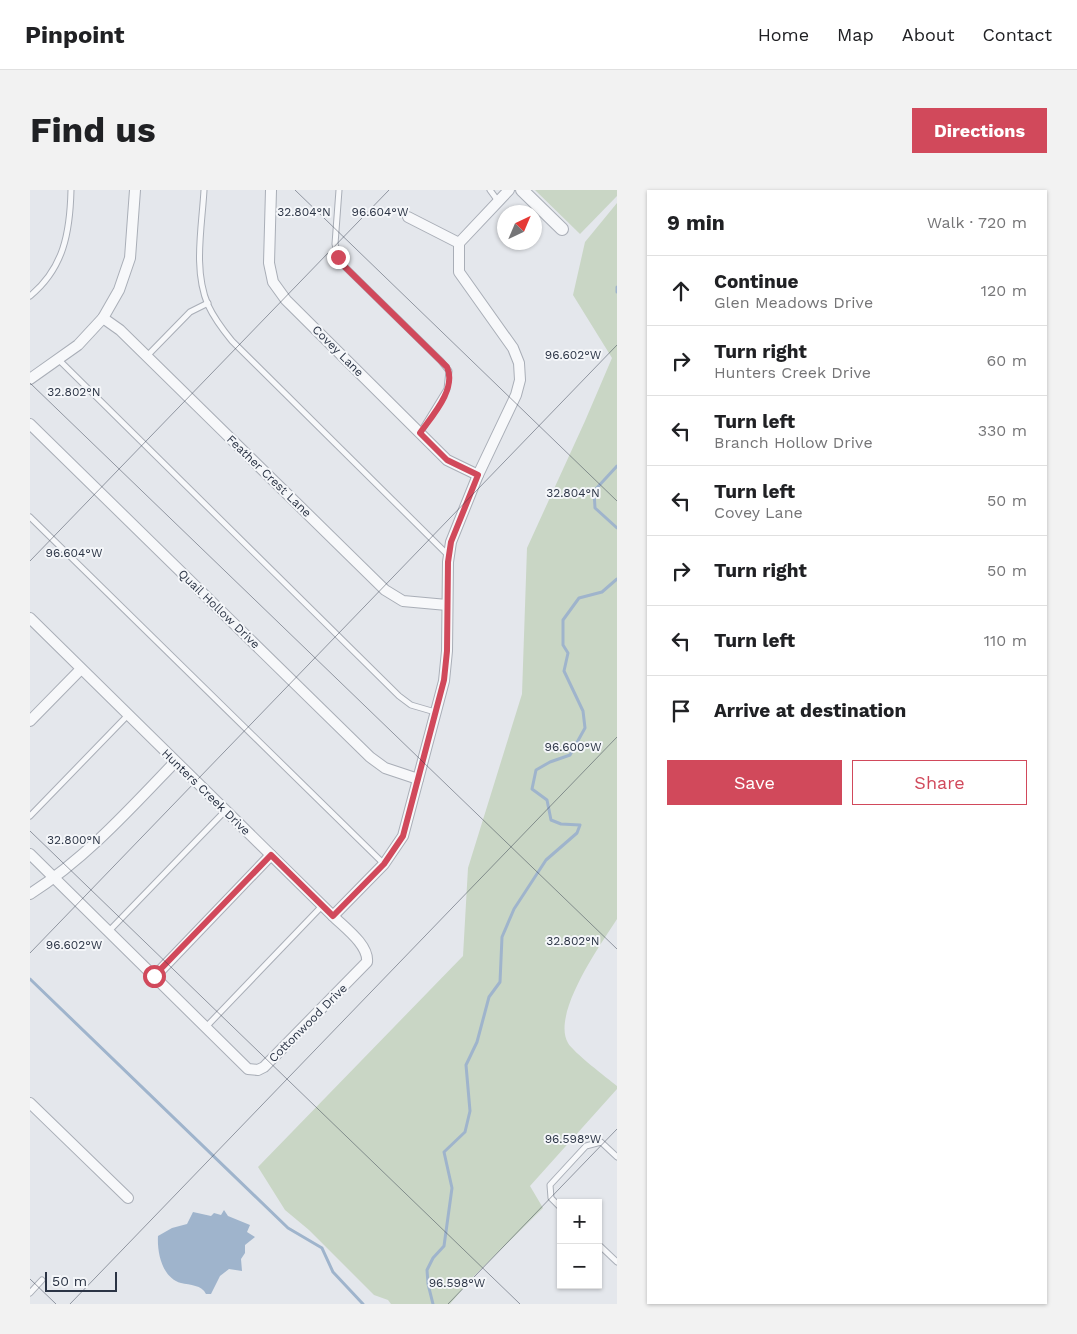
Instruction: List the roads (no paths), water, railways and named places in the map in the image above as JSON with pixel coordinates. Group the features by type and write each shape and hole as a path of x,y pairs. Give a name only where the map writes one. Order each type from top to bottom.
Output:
{"street":[{"path":"30,379 78,345 103,318 119,290 130,258 135,190"},
{"name":"Covey Lane","path":"271,190 269,263 273,282 286,300 447,460 478,475"},
{"path":"333,916 384,864 403,836 444,680 447,651 447,605 451,542 478,475 516,395 520,380 519,363 513,348 459,272 459,243 509,190"},
{"path":"522,190 562,229"},
{"path":"408,217 459,243"},
{"name":"Feather Crest Lane","path":"103,318 120,330 385,590 403,601 447,605"},
{"name":"Quail Hollow Drive","path":"30,424 370,757 384,768 418,778"},
{"name":"Hunters Creek Drive","path":"30,619 363,947 368,956 367,962 360,970"},
{"path":"30,721 81,669"},
{"path":"30,894 55,878 131,808 175,762"},
{"path":"30,854 206,1027"},
{"path":"154,976 271,855"},
{"name":"Cottonwood Drive","path":"206,1027 248,1069 264,1067 360,970"},
{"path":"30,1103 128,1198"}],"lane":[{"path":"30,296 51,275 62,256 70,221 71,190"},
{"path":"204,190 201,280 208,303 232,341 449,556"},
{"path":"339,190 334,244 340,262 449,371 447,389 420,433"},
{"path":"490,190 498,201"},
{"path":"146,356 190,312 208,303"},
{"path":"58,358 399,696 411,705 435,712"},
{"path":"30,517 384,864"},
{"path":"30,816 128,715"},
{"path":"109,931 225,811"},
{"path":"206,1027 322,905"},
{"path":"557,1204 551,1198 550,1185 586,1146 601,1142 617,1157"},
{"path":"602,1248 617,1262"},
{"path":"30,1293 42,1280"}],"water":[{"path":"224,1210 228,1216 250,1225 247,1232 255,1237 245,1245 245,1253 241,1259 242,1271 229,1269 220,1276 211,1294 206,1294 199,1287 181,1283 169,1276 160,1257 158,1236 172,1228 187,1224 193,1212 211,1216 214,1213 221,1215"}],"waterway":[{"path":"617,287 617,292"},
{"path":"617,466 594,491 595,508 617,528"},
{"path":"433,1304 427,1270 433,1258 444,1246 452,1188 444,1152 465,1132 470,1111 466,1065 477,1042 489,997 500,982 502,937 514,909 546,860 577,833 580,825 561,824 551,820 547,800 532,789 536,770 550,762 570,755 585,728 583,711 564,671 568,653 563,645 563,620 579,598 602,592 617,579"},
{"path":"30,979 288,1228 322,1248 333,1272 363,1304"}]}
